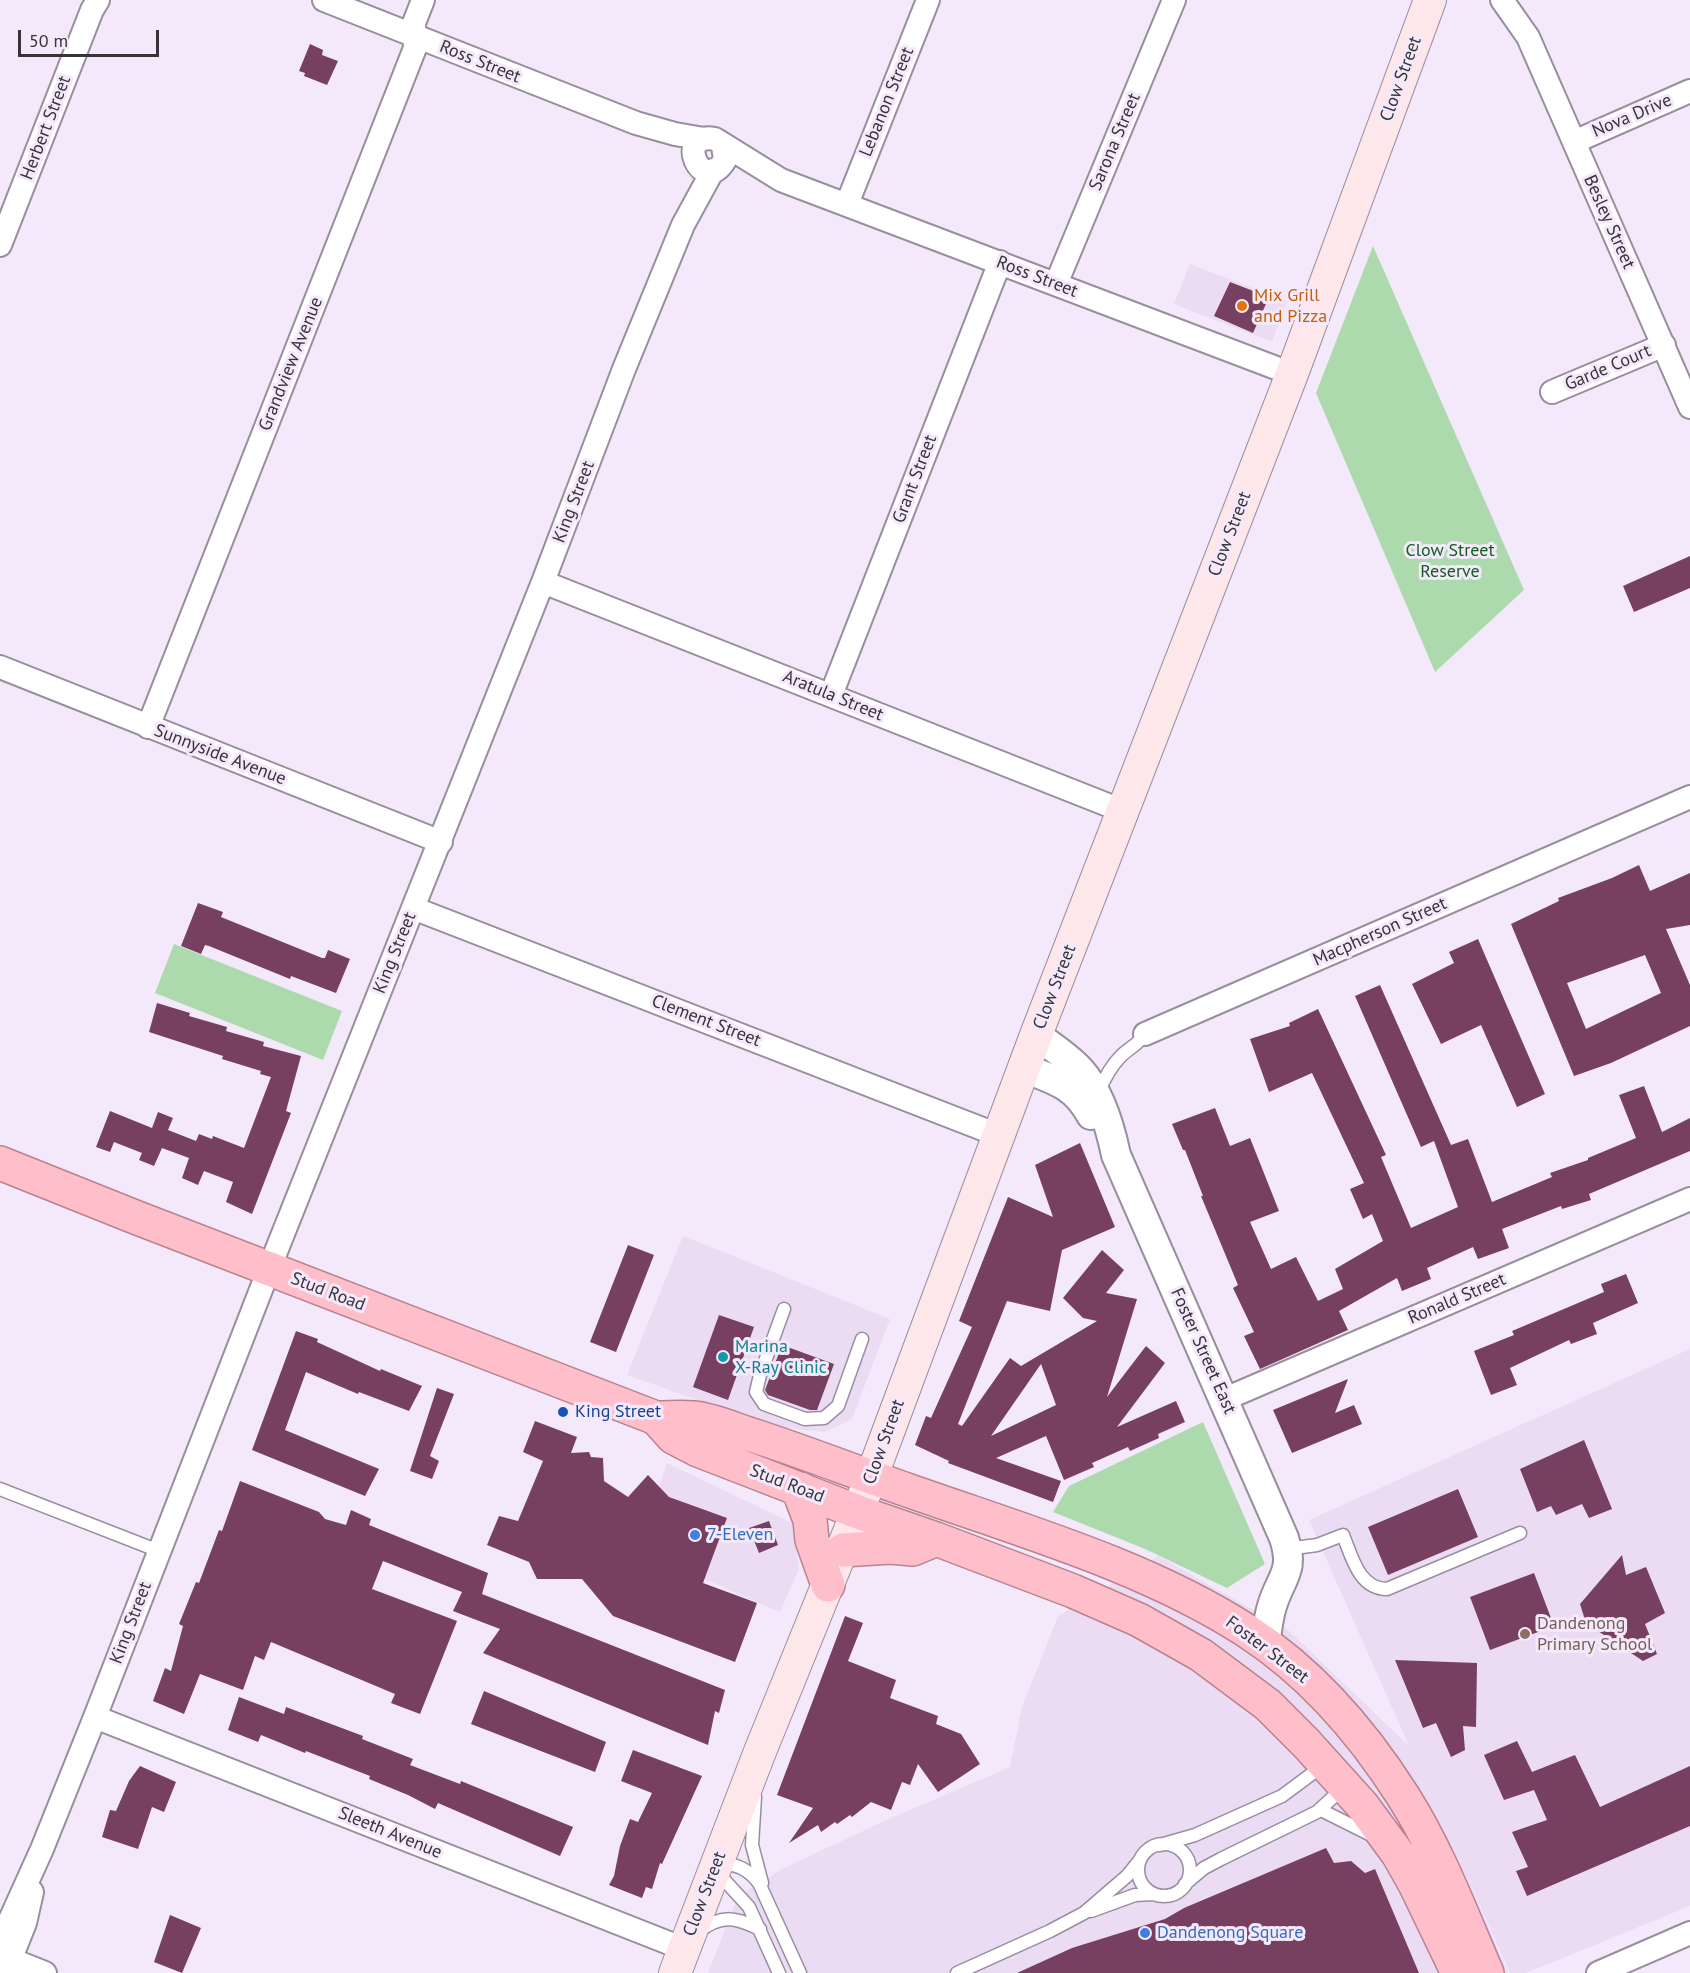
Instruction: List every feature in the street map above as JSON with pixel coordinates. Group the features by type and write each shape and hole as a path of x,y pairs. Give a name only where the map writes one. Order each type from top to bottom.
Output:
{"highway":[{"name":"Stud Road","path":"0,1163 656,1418 695,1418 796,1450 871,1478"},
{"name":"Stud Road","path":"656,1418 673,1437 698,1450 858,1512"},
{"name":"Foster Street","path":"871,1478 1080,1551 1124,1569 1215,1612 1265,1645 1314,1685 1340,1711 1402,1795 1428,1838 1487,1973"},
{"path":"801,1488 802,1499 810,1520 812,1540 828,1585"},
{"path":"858,1512 1083,1595 1139,1620 1201,1655 1268,1705 1362,1805 1395,1850 1415,1884 1458,1973"},
{"path":"843,1550 890,1547 913,1549 936,1539"},
{"path":"1335,1775 1368,1748"}],"main road":[{"name":"Clow Street","path":"682,1954 759,1754 858,1512 1023,1068 1292,374 1430,0"}],"street":[{"name":"Ross Street","path":"324,0 636,123 707,158 781,180 847,204 1292,374"},
{"name":"Grandview Avenue","path":"148,727 416,48 414,23 423,0"},
{"name":"Lebanon Street","path":"847,204 928,0"},
{"name":"Sarona Street","path":"1056,284 1174,0"},
{"name":"Besley Street","path":"1502,0 1528,37 1690,407"},
{"name":"Besley Street","path":"1520,0 1528,37"},
{"name":"Herbert Street","path":"0,245 95,3"},
{"name":"Nova Drive","path":"1574,142 1690,91"},
{"name":"King Street","path":"4,1957 25,1923 42,1849 268,1269 441,842 624,369 683,225 707,158"},
{"name":"Grant Street","path":"831,695 1000,262"},
{"name":"Garde Court","path":"1552,392 1664,345"},
{"name":"Aratula Street","path":"543,582 1123,811"},
{"name":"Sunnyside Avenue","path":"0,667 441,842"},
{"name":"Macpherson Street","path":"1145,1034 1690,797"},
{"name":"Clement Street","path":"413,908 998,1135"},
{"name":"Foster Street East","path":"1036,1035 1078,1068 1088,1080 1112,1133 1116,1155"},
{"name":"Foster Street East","path":"1023,1068 1060,1082 1075,1093 1116,1155 1225,1399 1278,1522 1287,1549"},
{"name":"Ronald Street","path":"1225,1399 1690,1199"},
{"path":"1265,1645 1271,1608 1288,1568 1287,1549"},
{"name":"Sleeth Avenue","path":"95,1717 682,1954"},
{"path":"1598,1973 1690,1933"},
{"path":"4,1957 45,1973"}],"lane":[{"name":"Macpherson Street","path":"1096,1098 1111,1068 1145,1034"},
{"path":"784,1309 756,1392 764,1404 774,1408 805,1419 824,1418 838,1406 862,1339"},
{"path":"0,1489 159,1551"},
{"path":"1287,1549 1317,1545 1343,1535 1364,1581 1376,1588 1387,1590 1520,1533"},
{"path":"759,1754 752,1845 764,1889 800,1973"},
{"path":"957,1973 1084,1913 1140,1894 1173,1894 1204,1868 1321,1810 1335,1775"},
{"path":"1084,1913 1121,1882 1147,1851 1195,1834 1335,1775"},
{"path":"1321,1810 1341,1818 1395,1850"},
{"path":"1160,1845 1176,1847 1186,1856 1190,1868 1185,1884"},
{"path":"1140,1860 1138,1868 1141,1880 1148,1890 1159,1895"},
{"path":"764,1889 751,1873 744,1869 733,1865 717,1867 725,1883 749,1907 779,1973"},
{"path":"682,1954 705,1927 726,1919 740,1920 760,1929"}],"shaded area":[{"path":"1190,264 1287,301 1272,342 1174,304"},
{"path":"683,1236 890,1319 852,1419 825,1432 775,1427 627,1375"},
{"path":"1690,1349 1690,1906 1526,1973 1510,1973 1467,1876 1508,1973 708,1973 738,1896 784,1868 882,1822 1010,1767 1022,1707 1058,1616 1158,1556 1287,1629 1409,1746 1309,1520"},
{"path":"667,1463 792,1523 799,1569 780,1612 638,1550"}],"green space":[{"name":"Clow Street Reserve","path":"1373,246 1524,590 1435,672 1316,393"},
{"path":"174,944 342,1011 323,1060 155,993"},
{"path":"1203,1422 1265,1564 1227,1588 1145,1549 1053,1512 1069,1486"}],"building":[{"path":"310,44 323,50 322,55 338,61 327,85 304,76 305,73 299,71"},
{"name":"Mix Grill and Pizza","path":"1230,282 1269,297 1253,333 1214,316"},
{"path":"1690,556 1690,588 1634,612 1623,586"},
{"path":"1639,865 1650,891 1690,873 1690,925 1666,929 1690,985 1690,1026 1611,1063 1574,1076 1511,924 1559,901 1558,898 1612,878","holes":["1645,955 1661,993 1586,1029 1567,983"]},
{"path":"198,903 223,912 221,917 322,958 325,958 328,950 350,959 336,993 291,976 290,979 209,946 205,945 201,954 181,946"},
{"path":"1478,939 1545,1094 1517,1107 1481,1025 1441,1044 1412,984 1454,963 1449,952"},
{"path":"1380,985 1451,1145 1468,1139 1492,1202 1552,1177 1550,1173 1588,1160 1588,1158 1636,1138 1619,1095 1644,1086 1662,1132 1690,1118 1690,1151 1589,1194 1591,1200 1562,1209 1561,1206 1502,1229 1509,1248 1478,1259 1473,1247 1427,1268 1431,1279 1402,1291 1397,1278 1339,1311 1348,1330 1260,1369 1244,1336 1254,1332 1233,1288 1238,1285 1201,1196 1203,1196 1185,1150 1172,1124 1215,1108 1230,1146 1250,1138 1279,1211 1250,1222 1271,1269 1296,1257 1318,1301 1343,1289 1335,1269 1383,1241 1372,1214 1363,1219 1350,1189 1364,1183 1312,1073 1269,1092 1250,1039 1290,1026 1289,1023 1318,1009 1386,1155 1381,1157 1411,1228 1458,1207 1434,1141 1421,1147 1355,996"},
{"path":"157,1003 190,1013 189,1016 227,1027 226,1031 264,1042 263,1046 301,1056 286,1111 291,1113 252,1214 226,1202 233,1182 204,1171 198,1185 182,1178 189,1158 162,1148 154,1166 139,1160 142,1153 114,1142 110,1152 96,1147 110,1111 152,1128 158,1112 173,1118 168,1130 196,1141 199,1134 212,1139 213,1136 244,1148 271,1077 260,1074 261,1071 222,1059 223,1056 149,1032"},
{"path":"1080,1143 1115,1227 1062,1250 1050,1311 1007,1301 958,1424 962,1426 1010,1358 1021,1366 1097,1321 1083,1318 1063,1298 1102,1250 1124,1270 1106,1293 1137,1299 1107,1397 1146,1346 1165,1363 1117,1427 1176,1401 1185,1422 1158,1434 1159,1438 1130,1451 1128,1447 1092,1463 1094,1467 1064,1480 1046,1436 996,1458 1061,1481 1053,1502 948,1463 949,1461 915,1445 926,1416 931,1418 972,1327 959,1321 1008,1197 1053,1217 1035,1165","holes":["1041,1364 1056,1405 991,1436"]},
{"path":"628,1245 654,1255 616,1352 590,1342"},
{"path":"1626,1274 1638,1303 1593,1323 1597,1334 1571,1344 1569,1340 1510,1368 1517,1385 1491,1395 1474,1351 1514,1335 1512,1331 1604,1292 1601,1284"},
{"name":"Marina X-Ray Clinic","path":"719,1315 754,1327 728,1400 693,1387"},
{"path":"296,1331 318,1339 317,1342 380,1371 381,1369 422,1386 409,1411 359,1392 358,1394 306,1372 285,1430 379,1469 365,1496 252,1450"},
{"path":"782,1345 834,1364 817,1410 810,1410 768,1395 765,1390"},
{"path":"1348,1379 1335,1413 1354,1405 1362,1424 1292,1453 1273,1410"},
{"path":"437,1388 454,1394 430,1456 439,1461 432,1479 410,1471"},
{"path":"535,1421 577,1437 571,1453 589,1452 591,1457 603,1458 604,1481 628,1497 648,1475 669,1497 727,1518 703,1583 757,1603 735,1662 613,1616 582,1579 537,1579 529,1562 487,1545 499,1516 518,1521 543,1461 523,1452"},
{"path":"1584,1440 1612,1509 1589,1518 1582,1504 1556,1515 1551,1506 1537,1512 1520,1469"},
{"path":"240,1481 319,1512 325,1519 346,1525 351,1510 371,1519 369,1525 488,1573 482,1594 725,1690 719,1713 715,1711 708,1745 483,1653 500,1629 453,1611 462,1592 383,1561 372,1589 457,1621 420,1714 391,1703 395,1694 271,1642 264,1660 255,1656 243,1690 200,1674 184,1714 153,1701 165,1668 171,1671 183,1626 179,1624 196,1582 199,1583 219,1530 222,1531"},
{"path":"1458,1489 1478,1537 1388,1575 1368,1527"},
{"path":"769,1521 778,1545 759,1553 749,1528"},
{"path":"1622,1555 1626,1575 1646,1567 1665,1613 1645,1624 1657,1654 1643,1661 1586,1623 1580,1604"},
{"path":"1534,1573 1554,1626 1490,1650 1470,1597"},
{"path":"845,1616 863,1623 848,1661 896,1680 890,1698 938,1716 936,1724 961,1734 980,1764 938,1792 918,1764 910,1785 902,1782 891,1810 871,1802 852,1817 850,1815 837,1824 835,1822 821,1832 818,1825 789,1843 813,1808 777,1795"},
{"path":"1395,1660 1477,1663 1476,1727 1463,1726 1465,1750 1451,1757 1436,1723 1423,1728"},
{"path":"484,1691 606,1742 595,1772 471,1724"},
{"path":"239,1697 284,1714 286,1707 363,1736 362,1739 413,1759 410,1765 460,1784 461,1781 573,1827 560,1856 438,1803 435,1809 369,1779 370,1776 306,1751 305,1753 261,1735 258,1742 228,1730"},
{"path":"1517,1741 1532,1772 1575,1755 1600,1807 1690,1766 1690,1826 1527,1896 1516,1871 1528,1867 1512,1832 1547,1820 1534,1790 1504,1800 1484,1755"},
{"path":"633,1750 702,1776 662,1864 660,1863 652,1889 646,1887 642,1898 609,1885 614,1876 620,1846 630,1819 638,1822 652,1793 621,1781"},
{"path":"140,1766 176,1782 164,1812 152,1807 138,1849 102,1837 110,1810 116,1811 129,1781"},
{"path":"1326,1848 1334,1863 1351,1861 1365,1873 1375,1869 1419,1973 1017,1973 1072,1948 1165,1919 1184,1908"},
{"path":"170,1915 201,1928 182,1973 154,1962"}],"place":[{"name":"Mix Grill and Pizza","path":"1242,306"},
{"name":"Marina X-Ray Clinic","path":"723,1357"},
{"name":"King Street","path":"563,1412"},
{"name":"7-Eleven","path":"695,1535"},
{"name":"Dandenong Primary School","path":"1525,1634"},
{"name":"Dandenong Square","path":"1145,1933"}]}
